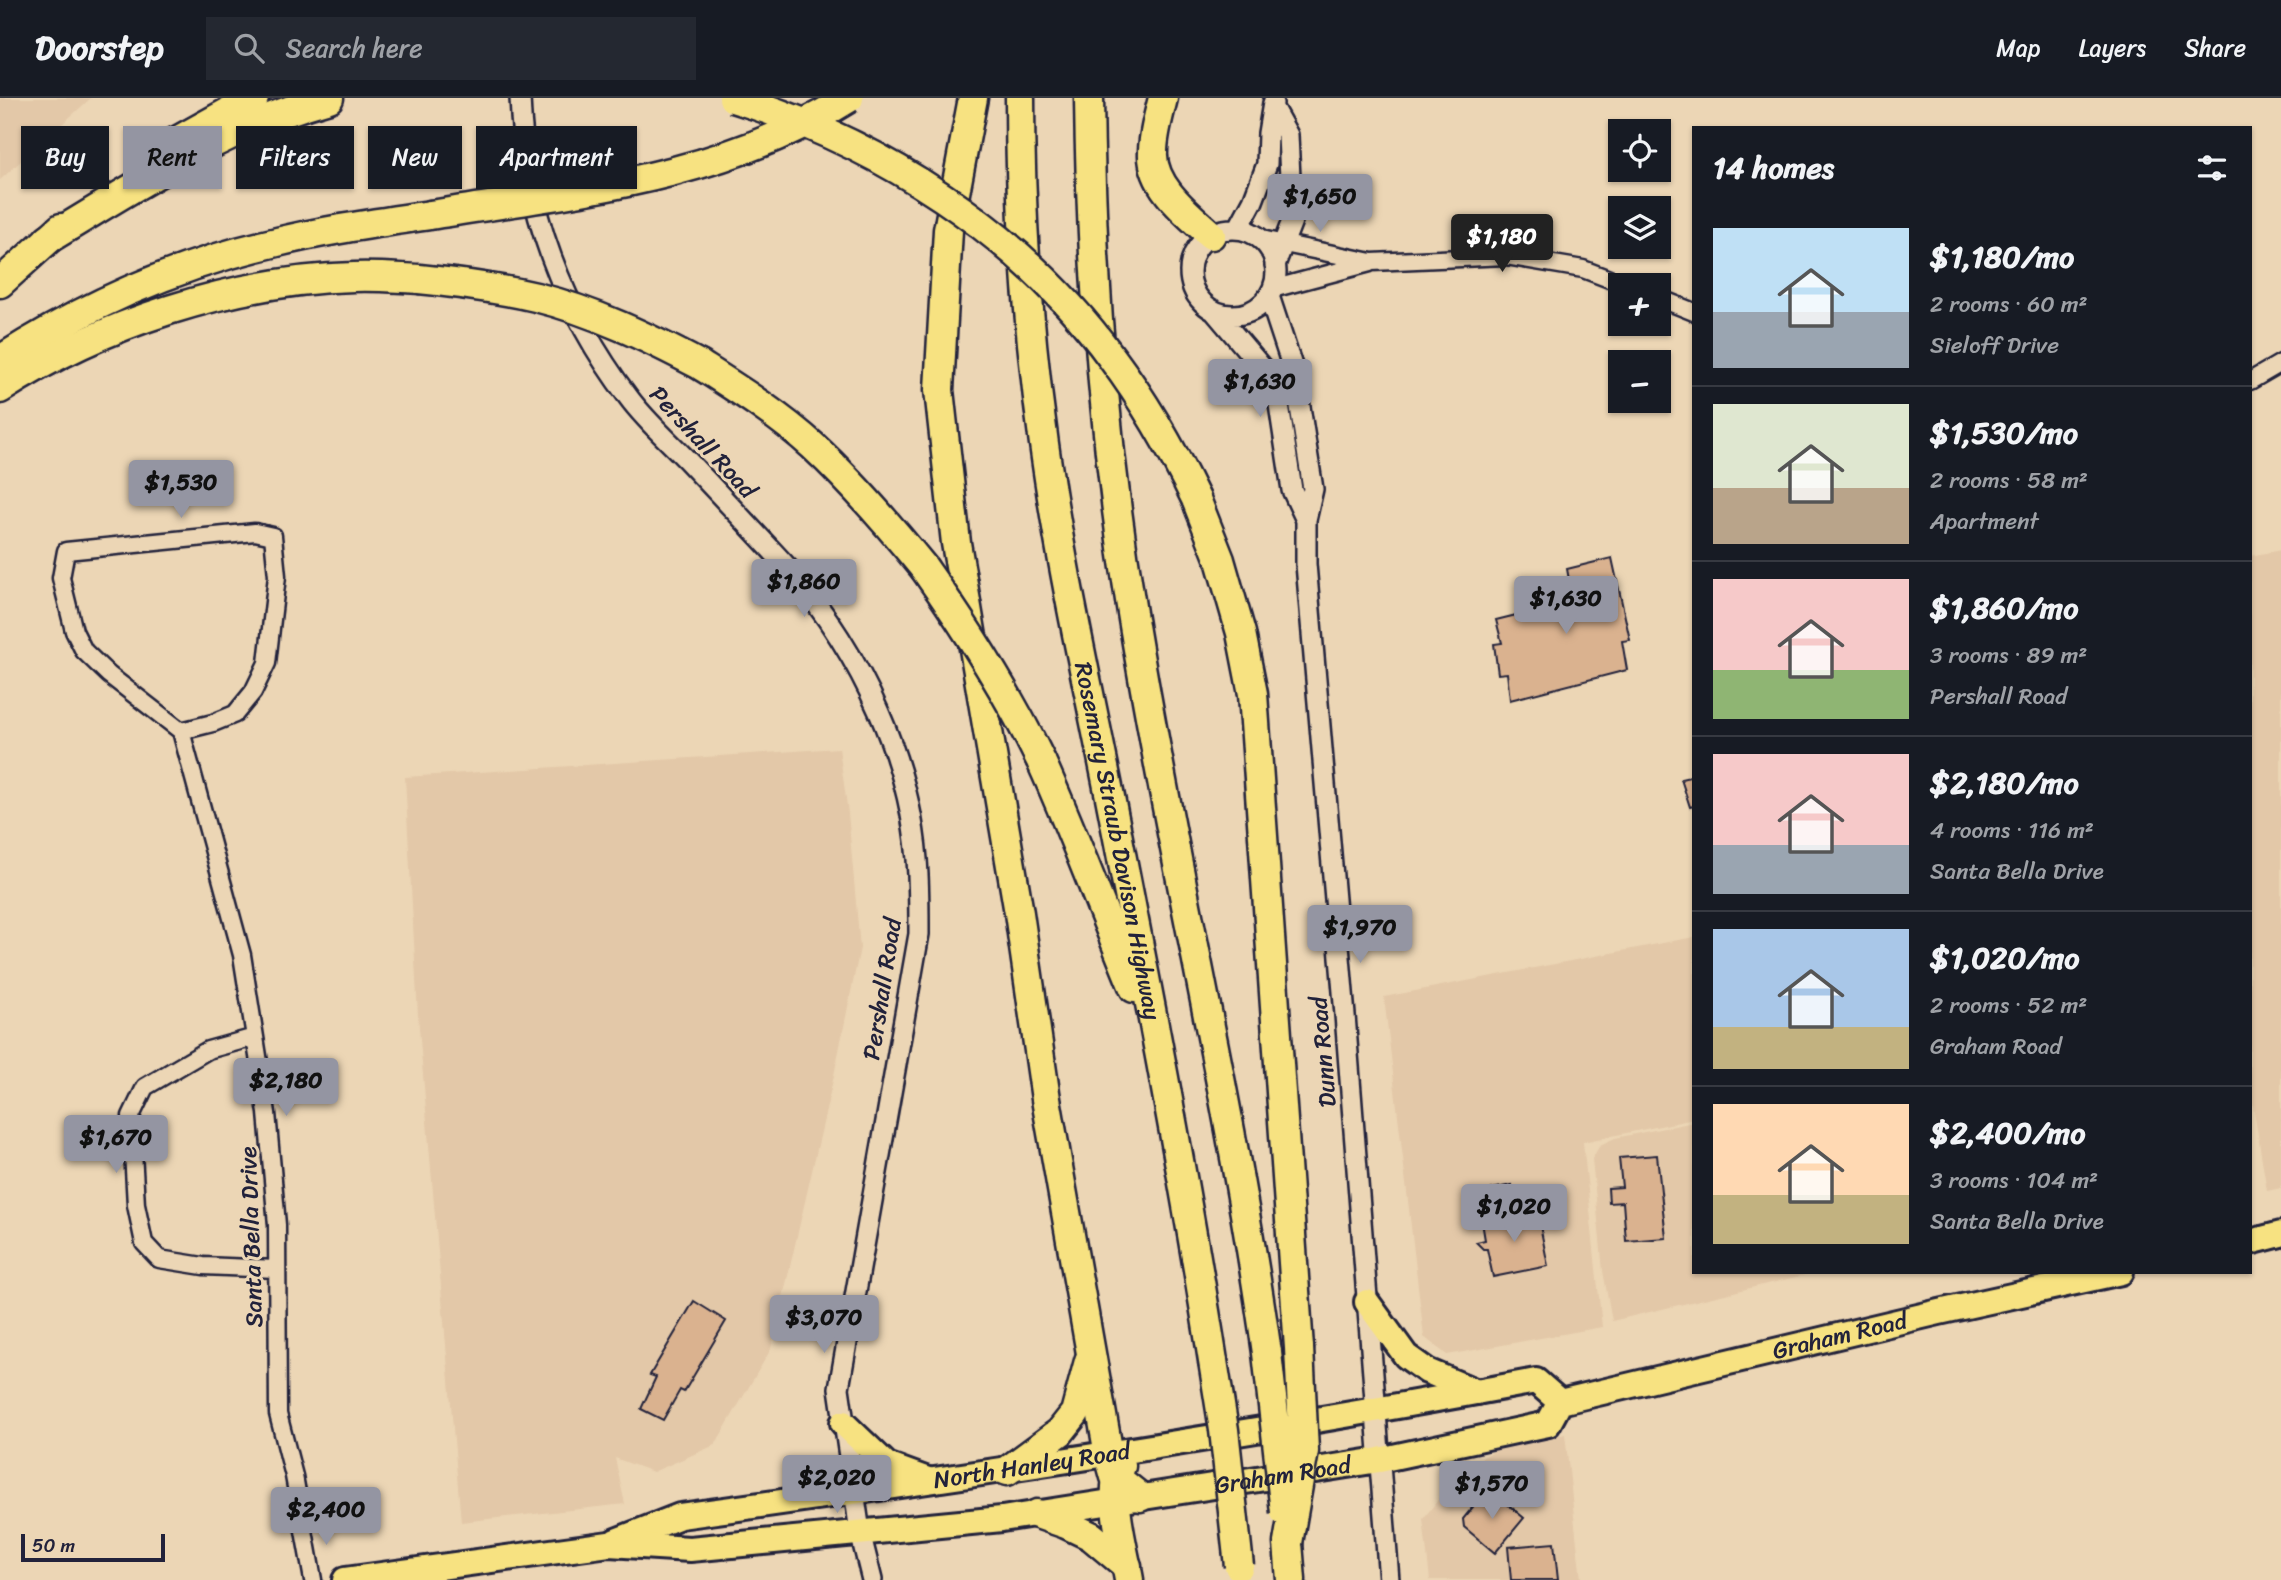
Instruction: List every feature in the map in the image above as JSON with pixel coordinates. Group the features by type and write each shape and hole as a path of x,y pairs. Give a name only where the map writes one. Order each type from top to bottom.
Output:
{"highway":[{"path":"0,283 130,169 188,133 254,98"},
{"path":"48,239 179,160 243,129 329,98"},
{"path":"733,98 781,113 846,141 906,173 962,211 1016,255 1066,303 1111,356 1150,412 1196,499 1220,560 1241,633 1253,694 1299,1348 1304,1451 1288,1543"},
{"path":"0,360 74,317 138,287 204,262 272,243 346,228 610,186 705,163 793,128 849,98"},
{"path":"973,98 948,230 939,390 956,543 1019,913 1046,1098 1091,1355 1121,1477 1128,1573"},
{"name":"Rosemary Straub Davison Highway","path":"1020,98 1027,296 1044,444 1067,580 1194,1238 1224,1430 1240,1573"},
{"path":"1088,98 1097,296 1105,399 1131,608 1254,1259 1267,1353 1291,1580"},
{"path":"1163,98 1152,153 1155,170 1182,209 1224,232"},
{"path":"0,389 35,366 83,342 149,316 212,298 280,284 354,277 470,284 538,298 603,320 700,365 756,401 811,444 861,493 924,568 963,623 1000,682 1041,761 1157,1042"},
{"path":"1007,1471 1046,1444 1075,1413 1091,1355"},
{"path":"1037,1514 1091,1536 1128,1573"}],"main road":[{"path":"2252,1241 2281,1234"},
{"name":"Graham Road","path":"1121,1477 1379,1460 1548,1424 1560,1402 2112,1274"},
{"path":"1367,1302 1406,1356 1427,1371 1476,1392"},
{"path":"1375,1411 1536,1381 1560,1402"},
{"name":"North Hanley Road","path":"350,1580 609,1544 690,1549 961,1524 1037,1514 1121,1477 1375,1411"},
{"path":"843,1423 887,1465 932,1481"},
{"name":"North Hanley Road","path":"609,1544 680,1516 1007,1471 1121,1477"}],"street":[{"name":"Pershall Road","path":"520,98 525,154 538,217 561,284 589,338 631,401 813,597 837,631 880,712 901,775 918,873 919,934 839,1388 853,1493 872,1580"},
{"path":"1273,103 1267,164 1253,201 1224,232 1200,243 1190,268 1195,294 1215,312 1242,314 1252,311 1271,293 1372,262"},
{"path":"1273,103 1288,135 1292,221 1285,245 1275,265"},
{"path":"1224,232 1250,232 1261,239 1285,245 1372,262 1506,256 1583,269 1608,279"},
{"path":"1261,239 1269,249 1275,265 1276,275 1271,293"},
{"name":"Dunn Road","path":"1271,293 1295,375 1313,489 1306,520 1306,564 1389,1580"},
{"path":"1671,303 1692,311"},
{"name":"Dunn Road","path":"1215,312 1270,377 1278,398 1292,490 1306,520"},
{"path":"2252,380 2281,363"},
{"path":"255,532 273,536 277,576 267,663 253,692 235,714 181,731 109,675 84,651 74,631 61,578 66,551 255,532"},
{"name":"Santa Bella Drive","path":"181,731 242,956 255,1037 269,1137 277,1225 278,1414 294,1476 313,1580"},
{"path":"255,1037 208,1050 145,1087 131,1116 136,1205 144,1243 159,1259 203,1266 277,1269"}],"shaded area":[{"path":"0,98 91,98 60,126 21,126 21,161 0,180"},
{"path":"2281,550 2281,1188 2267,1191 2252,1098 2252,556"},
{"path":"839,748 848,813 860,948 833,1080 771,1349 715,1445 653,1472 615,1458 625,1504 461,1522 418,1016 405,777"},
{"path":"1692,937 1692,1119 1583,1142 1602,1327 1447,1355 1424,1337 1384,997"},
{"path":"1692,1122 1692,1274 1809,1274 1612,1321 1603,1271 1592,1159 1600,1145 1615,1138"},
{"path":"1565,1434 1581,1580 1430,1580 1423,1519 1463,1468 1496,1450"}],"building":[{"path":"1612,558 1630,640 1622,641 1627,670 1510,700 1507,673 1498,674 1494,644 1502,643 1496,620 1573,601 1567,569"},
{"path":"1692,776 1692,806 1690,807 1681,779"},
{"path":"1657,1155 1666,1238 1626,1241 1623,1202 1609,1203 1608,1188 1622,1187 1619,1158"},
{"path":"1512,1185 1517,1215 1498,1218 1492,1189"},
{"path":"1537,1210 1548,1266 1493,1277 1487,1249 1483,1249 1476,1242 1485,1240 1482,1222"},
{"path":"694,1301 726,1321 684,1392 680,1390 663,1420 641,1409 656,1377 650,1375"},
{"path":"1485,1492 1493,1492 1524,1518 1495,1553 1464,1527 1463,1519"},
{"path":"1554,1543 1558,1580 1511,1580 1508,1547"}]}
